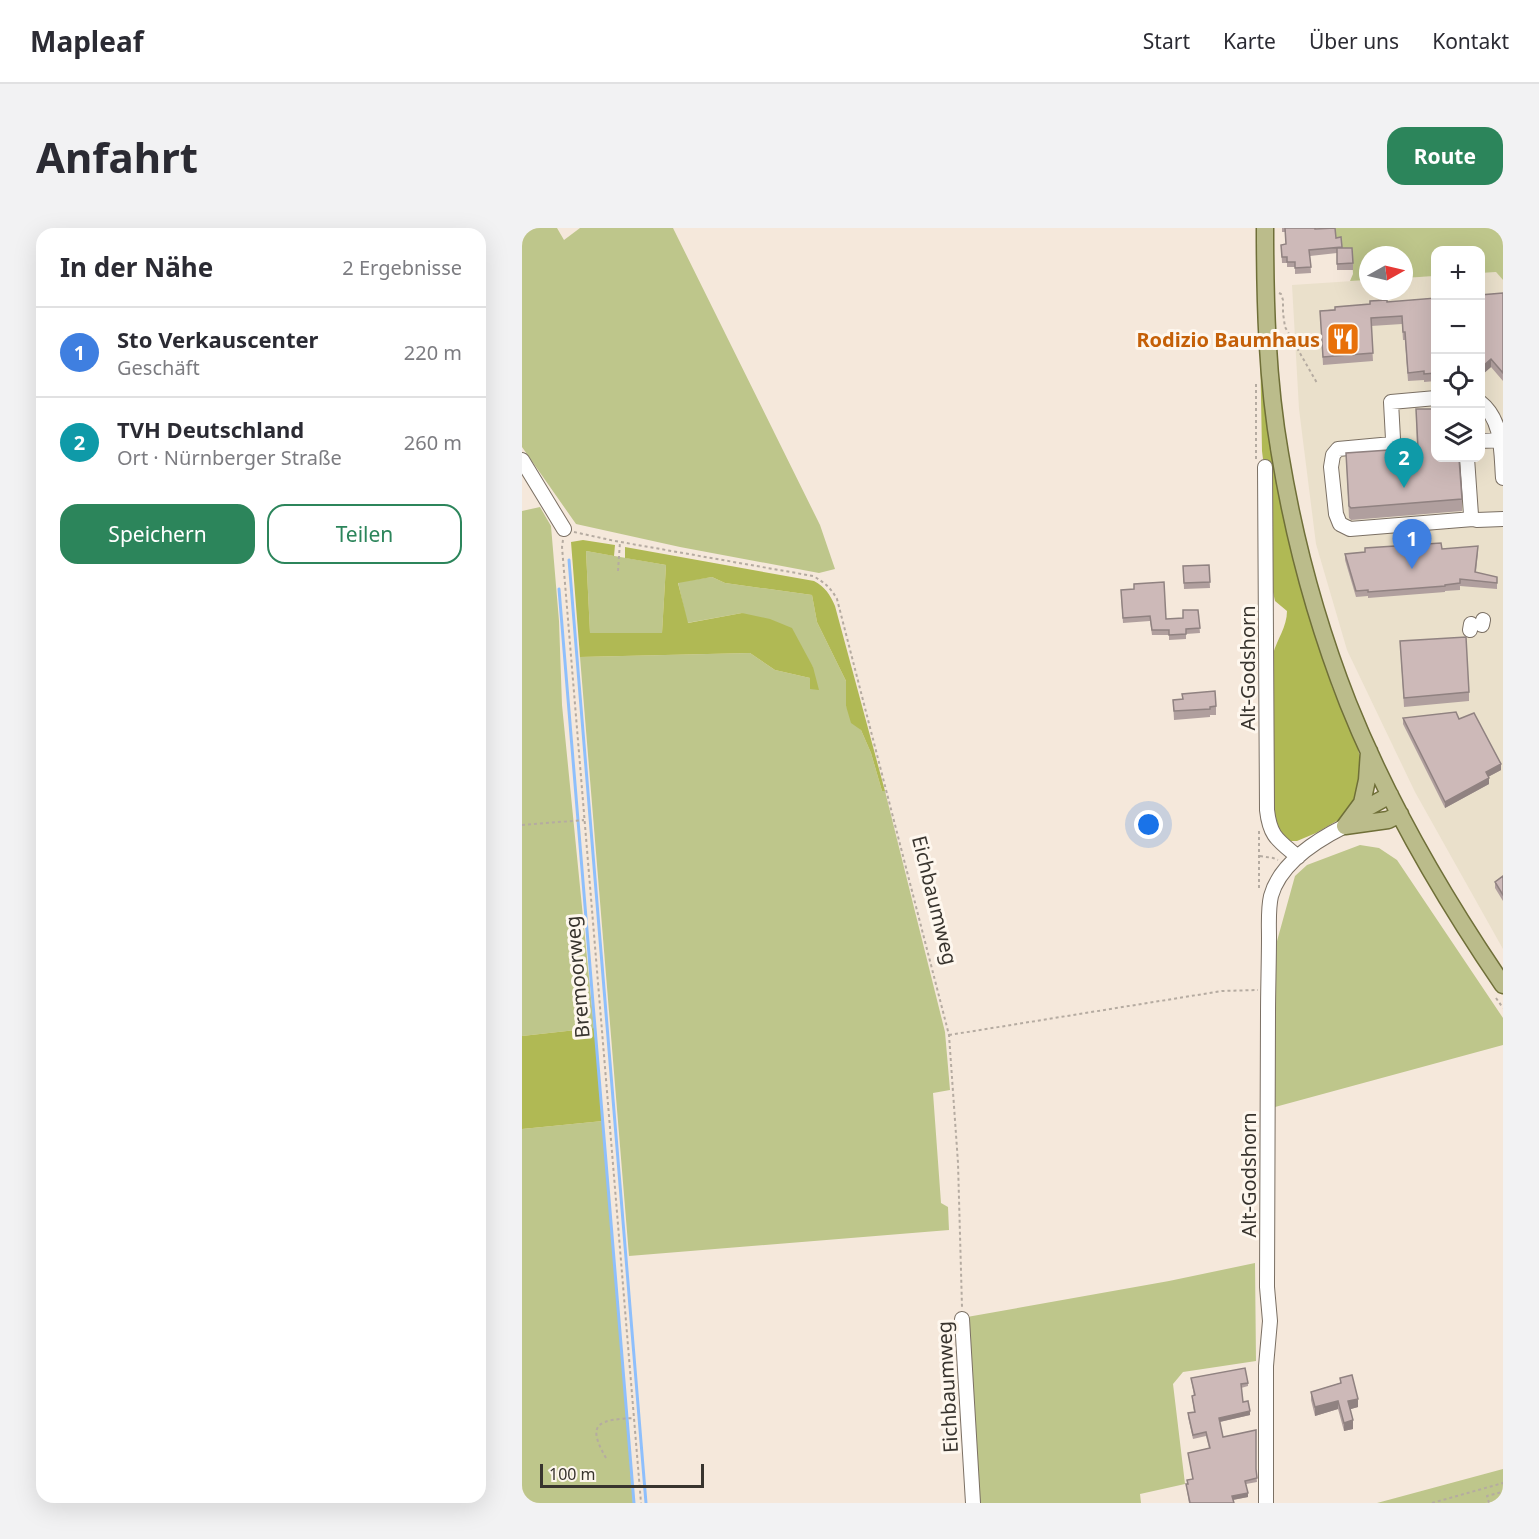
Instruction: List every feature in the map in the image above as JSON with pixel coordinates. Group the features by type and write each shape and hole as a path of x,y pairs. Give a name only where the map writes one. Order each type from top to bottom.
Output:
{"main road":[{"path":"1265,228 1272,392 1280,453 1292,515 1312,596 1349,704 1369,751 1400,814 1498,989"},
{"path":"1349,821 1362,803 1367,780 1369,751"},
{"path":"1349,821 1390,795"},
{"path":"1349,821 1388,819 1400,814"}],"street":[{"path":"1431,398 1391,402 1392,444 1338,449 1333,455 1331,466 1333,488 1336,514 1340,524 1350,530 1473,519 1503,519"},
{"path":"1485,407 1493,414 1501,440 1503,478"},
{"path":"1485,441 1501,440"},
{"path":"522,460 564,530"},
{"path":"1468,462 1473,519"},
{"name":"Alt-Godshorn","path":"1261,467 1267,810 1269,826 1294,862"},
{"name":"Alt-Godshorn","path":"1266,1503 1266,1366 1269,1321 1267,1298 1268,990 1271,896 1277,882 1294,862 1322,838 1349,821"},
{"name":"Eichbaumweg","path":"962,1319 973,1503"}],"path":[{"path":"1266,288 1274,289 1281,294 1285,327 1317,383"},
{"path":"1256,384 1261,467"},
{"name":"Eichbaumweg","path":"564,530 813,576 831,589 837,599 950,1035 958,1163 962,1319"},
{"name":"Bremoorweg","path":"564,530 562,547 641,1503"},
{"path":"618,571 620,542"},
{"path":"522,825 584,820"},
{"path":"1259,856 1294,862"},
{"path":"1498,989 1503,1008"},
{"path":"950,1035 1222,990 1268,990"},
{"path":"606,1458 596,1439 598,1426 608,1420 634,1418"},
{"path":"1432,1503 1503,1483"},
{"path":"1489,1503 1487,1496 1502,1492"},
{"path":"1495,1503 1503,1501"}],"shaded area":[{"path":"1496,272 1503,280 1503,949 1415,792 1347,650 1316,544 1299,409 1292,285 1359,281 1359,300 1413,300 1413,277 1431,276 1431,462 1485,462 1485,273"}],"green space":[{"path":"534,228 557,228 564,240 580,228 673,228 820,525 835,569 819,573 680,547 576,524 522,447 522,232"},
{"path":"1315,228 1503,228 1503,280 1496,272 1485,273 1485,246 1431,246 1431,276 1413,277 1413,246 1359,246 1359,280 1350,281 1353,274 1352,254 1315,240"},
{"path":"1260,344 1303,595 1332,687 1358,749 1362,766 1355,805 1340,819 1297,841 1284,837 1274,821 1273,654 1287,611 1275,601 1273,592 1267,464 1263,459 1262,451"},
{"path":"540,507 551,526 559,621 562,705 594,1028 522,1036 522,511"},
{"path":"583,540 615,545 614,556 586,551 590,633 662,633 666,565 625,558 625,547 814,581 821,586 829,594 835,606 885,791 882,791 871,753 861,730 851,723 846,706 846,681 817,622 812,595 725,583 712,577 678,583 688,623 742,613 770,619 792,628 813,667 819,690 810,689 810,678 775,670 750,653 580,657 571,542"},
{"path":"586,551 666,565 662,633 590,633"},
{"path":"712,577 725,583 812,595 817,622 846,681 846,706 861,730 871,753 882,791 885,791 945,1032 950,1090 933,1093 941,1203 948,1207 949,1230 629,1256 580,657 750,653 775,670 810,678 813,667 742,613 687,623 678,582"},
{"path":"1360,845 1379,848 1397,860 1503,1018 1503,1045 1275,1107 1274,952 1295,876 1307,865"},
{"path":"594,1028 603,1121 522,1129 522,1036"},
{"path":"603,1121 633,1503 522,1503 522,1129"},
{"path":"1255,1263 1256,1361 1183,1372 1173,1384 1185,1484 1140,1494 1141,1503 978,1503 967,1317 1169,1281"},
{"path":"1503,1469 1503,1503 1377,1503"}],"building":[{"path":"1285,228 1335,228 1336,238 1341,237 1342,247 1309,250 1311,267 1295,268 1295,262 1287,262 1287,257 1282,257 1281,245 1286,244"},
{"path":"1337,248 1352,248 1353,263 1337,264"},
{"path":"1503,293 1503,373 1491,359 1485,364 1485,295"},
{"path":"1431,298 1431,373 1424,374 1424,371 1408,373 1402,316 1371,318 1373,353 1323,357 1320,311 1335,310 1335,307 1370,304 1370,301"},
{"path":"1416,409 1431,409 1431,462 1459,462 1462,499 1351,508 1349,506 1346,453 1418,448"},
{"path":"1441,543 1442,549 1478,546 1475,572 1497,577 1497,583 1460,579 1460,583 1445,586 1356,591 1345,554 1365,552 1365,548"},
{"path":"1209,565 1210,582 1184,583 1183,566"},
{"path":"1164,582 1166,619 1183,618 1183,610 1198,610 1200,628 1186,629 1186,634 1169,635 1169,630 1152,630 1150,616 1123,618 1121,590 1134,589 1134,584"},
{"path":"1466,637 1469,692 1404,698 1400,641"},
{"path":"1215,691 1216,706 1210,709 1174,711 1173,700 1183,699 1182,694"},
{"path":"1456,712 1459,719 1474,713 1501,764 1486,772 1489,778 1445,802 1403,718"},
{"path":"1503,876 1503,895 1495,882"},
{"path":"1245,1368 1248,1383 1241,1384 1243,1402 1248,1401 1250,1411 1219,1418 1223,1437 1256,1430 1257,1478 1245,1481 1248,1493 1232,1496 1234,1503 1190,1503 1186,1484 1188,1484 1187,1480 1193,1479 1188,1453 1210,1448 1206,1432 1193,1435 1188,1413 1195,1412 1192,1396 1195,1395 1191,1378"},
{"path":"1352,1375 1358,1399 1348,1401 1353,1420 1344,1423 1338,1401 1315,1407 1311,1392 1341,1383 1340,1378"}],"waterway":[{"path":"569,560 646,1503"},
{"path":"559,589 634,1503"}],"place":[{"name":"Rodizio Baumhaus","path":"1343,339"},
{"name":"TVH Deutschland","path":"1404,488"},
{"name":"Sto Verkauscenter","path":"1412,569"}]}
